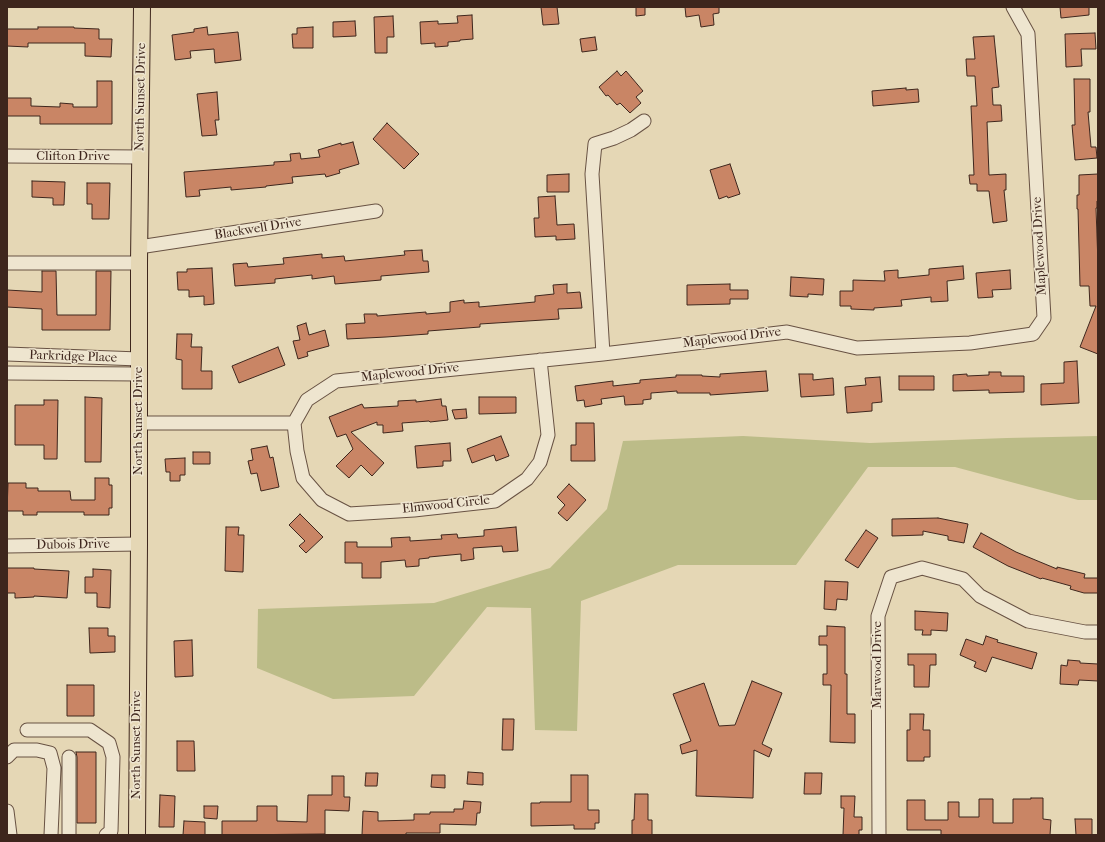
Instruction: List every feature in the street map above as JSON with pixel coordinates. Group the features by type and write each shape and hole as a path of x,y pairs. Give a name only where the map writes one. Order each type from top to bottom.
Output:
{"main road":[{"name":"North Sunset Drive","path":"137,835 139,544 138,367 142,7"}],"street":[{"name":"Maplewood Drive","path":"294,423 307,400 336,381 603,354 788,332 857,348 970,343 1033,334 1044,318 1028,34 1013,7"},
{"path":"603,354 592,174 594,144 614,138 631,130 644,121"},
{"name":"Clifton Drive","path":"7,156 140,157"},
{"name":"Blackwell Drive","path":"139,247 376,211"},
{"path":"7,263 139,263"},
{"name":"Parkridge Place","path":"7,354 138,367"},
{"name":"Elmwood Circle","path":"294,423 297,451 303,478 322,500 349,514 414,510 495,500 527,480 540,462 548,435 540,360"},
{"name":"Parkridge Place","path":"7,373 138,367"},
{"path":"138,423 294,423"},
{"name":"Dubois Drive","path":"7,546 139,544"},
{"name":"Marwood Drive","path":"879,835 878,616 891,577 922,568 963,579 980,596 1028,621 1085,632 1098,632"},
{"path":"27,730 90,730 109,743 113,757 111,831 106,835"},
{"path":"7,757 14,750 37,750 50,753 54,768 51,835"},
{"path":"69,835 70,757"},
{"path":"7,811 10,835"}],"green space":[{"path":"743,436 870,443 1098,436 1098,500 1078,500 955,467 868,467 796,565 678,565 581,601 577,731 535,730 531,608 487,607 414,696 333,699 257,668 258,609 434,603 550,568 607,509 623,441"}],"building":[{"path":"541,7 557,7 559,24 543,25"},
{"path":"636,7 645,7 645,15 636,16"},
{"path":"685,7 719,7 719,13 713,14 714,25 701,27 699,15 686,17"},
{"path":"1060,7 1089,7 1089,15 1061,18"},
{"path":"472,15 473,39 448,42 448,46 435,47 435,43 421,44 420,22 438,21 438,24 458,23 457,16"},
{"path":"393,16 394,37 387,37 387,53 375,53 374,17"},
{"path":"355,21 356,36 333,37 333,22"},
{"path":"38,27 99,29 99,39 112,39 111,57 85,56 85,43 28,43 28,47 7,46 7,29 38,29"},
{"path":"207,27 208,35 238,32 241,60 215,63 214,49 190,51 191,58 175,60 172,35 194,32 194,29"},
{"path":"313,27 313,48 293,48 292,34 297,34 297,28"},
{"path":"1095,33 1096,49 1081,49 1082,66 1066,67 1065,34"},
{"path":"994,36 999,87 992,88 993,105 1001,105 1002,121 987,122 989,175 1006,174 1006,190 1004,190 1007,221 993,223 989,191 977,191 977,184 970,184 969,175 974,175 971,106 977,106 975,76 967,76 966,59 975,59 973,37"},
{"path":"595,37 597,50 582,52 580,39"},
{"path":"617,71 621,76 626,71 643,91 636,97 641,103 630,113 620,103 617,105 608,95 606,96 599,87"},
{"path":"1074,79 1090,79 1090,112 1088,112 1091,147 1096,147 1097,158 1075,160 1072,125 1075,125"},
{"path":"97,81 112,81 112,124 40,124 40,116 7,116 7,98 31,98 31,106 60,107 60,103 73,104 73,107 97,107"},
{"path":"906,88 906,90 918,89 919,102 873,106 872,91"},
{"path":"217,92 219,120 215,120 217,135 202,136 197,94"},
{"path":"387,123 419,154 404,169 373,139"},
{"path":"353,142 359,164 339,170 340,173 326,177 325,174 292,177 293,183 266,187 231,190 231,187 199,190 200,196 186,197 184,172 274,165 274,162 291,161 290,154 300,153 301,159 320,157 318,150 341,143 341,145"},
{"path":"730,164 740,194 719,199 710,170"},
{"path":"569,174 569,192 547,192 547,175"},
{"path":"1098,174 1098,201 1096,208 1098,264 1098,354 1080,347 1096,306 1090,306 1089,286 1080,286 1077,195 1079,195 1079,175"},
{"path":"32,181 65,182 64,205 53,205 53,198 32,197"},
{"path":"87,183 110,183 109,219 92,219 92,204 87,204"},
{"path":"555,196 557,225 574,224 575,239 556,240 556,236 535,237 534,218 539,218 538,197"},
{"path":"422,250 423,261 428,261 429,272 381,276 381,280 335,284 334,276 312,279 312,275 275,279 275,283 235,286 233,264 247,263 248,267 284,264 283,258 322,254 322,258 344,256 345,261 405,255 404,251"},
{"path":"963,266 964,279 947,281 948,301 931,302 931,297 901,300 902,306 874,308 874,310 851,309 851,306 840,306 840,291 853,291 853,280 885,281 884,271 898,270 898,278 929,275 929,269"},
{"path":"212,268 214,304 204,305 204,296 189,297 189,290 178,290 177,272 187,272 187,269"},
{"path":"1010,270 1011,289 992,290 993,297 978,298 976,273"},
{"path":"42,271 56,271 57,315 96,315 96,271 111,271 110,330 42,330 42,309 7,307 7,290 42,292"},
{"path":"791,277 824,279 823,295 808,294 808,297 790,296"},
{"path":"567,284 567,293 580,292 582,308 558,309 559,319 480,324 480,327 428,331 428,334 347,339 346,324 365,323 364,314 377,314 377,316 426,312 426,314 450,312 450,302 464,300 464,303 479,302 479,307 535,302 535,296 554,294 553,285"},
{"path":"730,284 730,290 748,290 748,299 730,299 730,304 687,305 687,285"},
{"path":"306,323 309,335 325,330 329,346 307,352 308,356 298,359 293,341 300,340 297,326"},
{"path":"177,334 192,334 191,347 202,347 201,371 212,371 212,389 182,389 182,360 176,359"},
{"path":"278,347 285,365 239,383 232,366"},
{"path":"1077,361 1079,403 1041,405 1041,384 1064,383 1064,362"},
{"path":"766,371 768,391 710,395 710,393 677,393 677,391 651,393 651,399 643,400 643,404 625,405 624,396 601,399 602,404 585,407 584,400 577,401 575,386 613,381 613,386 640,383 640,380 676,377 676,375 720,377 720,374"},
{"path":"989,372 1001,372 1001,376 1024,376 1024,392 989,393 989,390 953,391 953,375 989,375"},
{"path":"799,374 813,374 813,380 833,378 834,395 801,397"},
{"path":"899,376 934,376 934,390 899,390"},
{"path":"880,377 882,402 872,403 872,411 847,413 845,387 866,385 865,378"},
{"path":"85,397 102,398 101,462 85,462"},
{"path":"479,397 516,397 516,413 479,414"},
{"path":"441,399 442,406 446,406 448,420 402,423 403,431 383,433 383,425 377,425 377,422 351,432 384,463 372,476 361,465 349,478 336,466 353,449 346,434 337,437 329,417 362,404 364,408 398,406 398,401 416,400 416,402"},
{"path":"44,400 58,400 57,459 44,459 44,445 15,445 15,405 44,405"},
{"path":"466,409 467,418 455,419 452,410"},
{"path":"576,423 594,423 595,461 571,461 571,445 576,445"},
{"path":"501,436 509,456 496,461 494,455 472,463 467,449"},
{"path":"450,443 451,461 443,461 443,466 417,468 415,446"},
{"path":"267,446 270,458 273,457 279,487 261,491 257,473 251,474 248,461 253,460 251,449"},
{"path":"193,452 210,452 210,464 193,464"},
{"path":"185,458 185,475 180,475 180,481 170,481 170,472 166,472 165,459"},
{"path":"95,478 109,478 109,485 112,485 112,508 109,508 109,515 84,515 84,512 37,512 37,515 23,515 23,511 7,511 8,483 26,483 26,488 38,488 38,491 70,491 71,500 95,500"},
{"path":"569,484 586,500 567,521 558,513 565,505 557,497"},
{"path":"300,514 323,537 306,553 299,546 305,541 289,525"},
{"path":"938,518 968,524 964,543 948,540 948,536 923,531 923,535 892,536 892,519"},
{"path":"226,527 239,527 238,535 244,535 243,572 225,571"},
{"path":"516,527 518,551 503,552 502,546 473,548 474,559 461,561 461,554 429,557 419,559 419,566 406,567 405,560 381,562 381,578 362,578 362,563 345,563 345,542 357,542 357,547 392,547 391,538 410,537 410,541 442,539 441,535 457,534 458,538 484,536 484,530"},
{"path":"866,530 878,538 858,568 845,560"},
{"path":"981,533 1016,552 1057,569 1057,567 1085,574 1084,578 1098,578 1098,593 1084,593 1070,589 1071,586 1042,578 1041,579 1008,566 973,547"},
{"path":"7,568 34,568 69,571 67,598 34,596 15,598 15,593 7,593"},
{"path":"93,569 111,570 110,608 97,607 97,593 85,593 85,577 93,577"},
{"path":"825,581 848,582 847,600 837,599 836,610 824,609"},
{"path":"915,611 948,613 947,631 931,630 931,635 922,635 923,630 915,630"},
{"path":"827,626 845,627 847,714 855,714 855,743 830,742 831,685 823,685 823,674 827,674 827,645 819,645 819,636 827,636"},
{"path":"89,628 108,628 108,636 115,636 115,652 90,653"},
{"path":"986,636 998,640 997,642 1037,653 1032,669 992,657 986,672 974,667 976,662 960,655 966,639 983,645"},
{"path":"192,640 193,676 175,677 174,641"},
{"path":"908,654 936,654 936,665 930,665 929,687 914,687 914,665 908,665"},
{"path":"1068,660 1080,661 1080,663 1098,664 1098,681 1079,680 1078,685 1060,684 1061,665 1067,666"},
{"path":"752,681 782,693 762,744 772,749 769,757 754,750 753,798 696,796 697,750 682,754 680,745 691,741 673,694 704,683 719,726 735,725"},
{"path":"67,685 94,685 94,716 67,716"},
{"path":"910,714 924,714 923,730 930,730 930,757 924,757 924,761 907,761 907,730 910,730"},
{"path":"503,719 514,719 513,750 502,750"},
{"path":"177,741 194,741 195,771 177,771"},
{"path":"76,752 96,752 96,823 77,823"},
{"path":"468,772 483,773 483,785 467,784"},
{"path":"366,773 378,773 377,786 365,786"},
{"path":"805,773 822,773 821,794 804,794"},
{"path":"432,775 445,775 445,788 431,787"},
{"path":"571,775 588,775 588,810 599,810 599,823 595,823 595,829 574,829 574,825 531,826 531,803 571,802"},
{"path":"332,776 344,776 344,797 350,797 349,811 325,810 325,834 222,835 222,821 257,821 257,806 277,806 277,821 307,822 308,795 332,795"},
{"path":"635,794 648,794 648,820 652,820 652,835 632,835"},
{"path":"160,795 175,796 174,827 159,827"},
{"path":"841,796 855,796 854,817 862,817 862,830 859,830 859,835 843,835 844,808 841,808"},
{"path":"1043,798 1043,819 1051,820 1050,835 941,835 941,830 907,830 907,800 925,800 925,820 948,820 948,802 959,802 959,817 979,817 979,799 993,799 993,823 1013,823 1013,799"},
{"path":"464,801 481,802 480,813 477,813 476,825 440,824 440,833 362,835 363,811 378,812 378,821 414,820 414,814 454,812 454,809 463,809"},
{"path":"204,806 218,806 217,819 204,818"},
{"path":"1075,819 1092,819 1092,835 1076,835"},
{"path":"184,821 205,822 205,835 183,835"}]}
